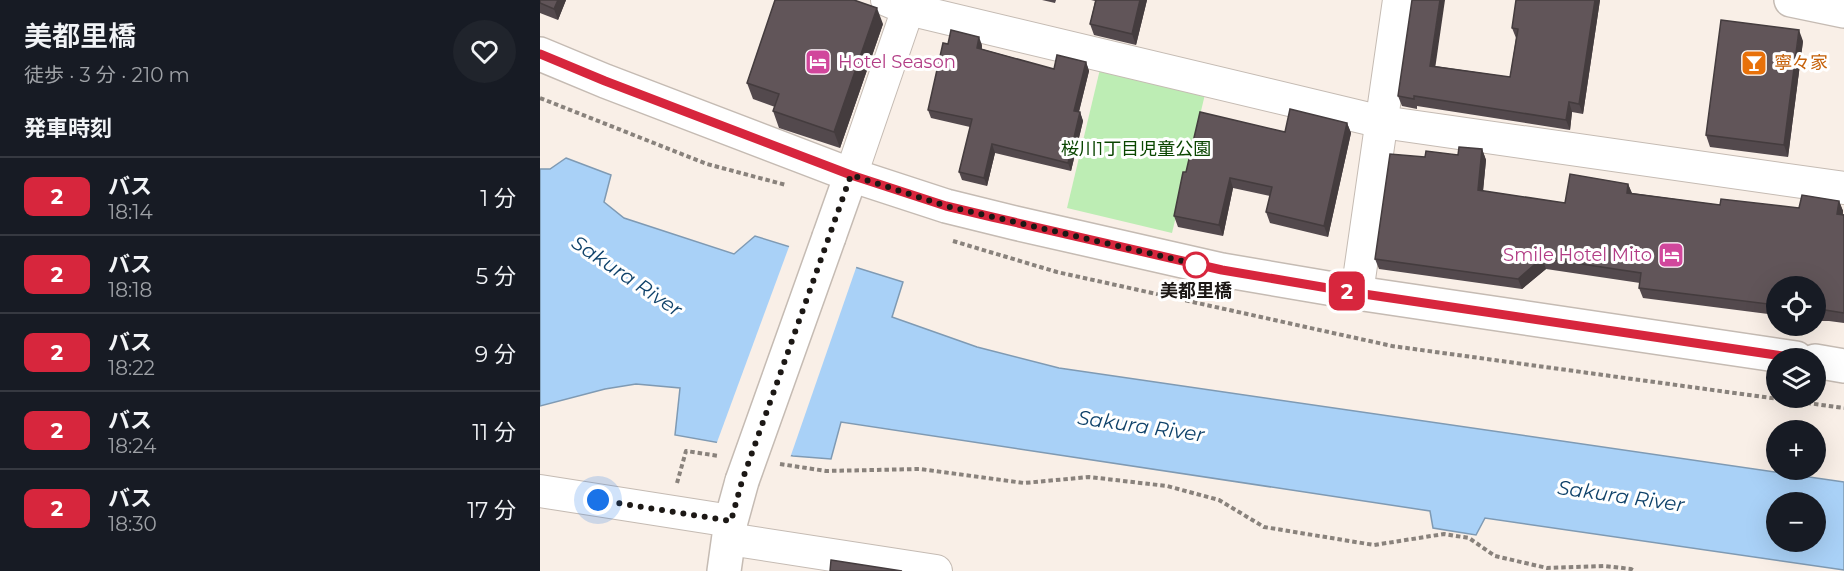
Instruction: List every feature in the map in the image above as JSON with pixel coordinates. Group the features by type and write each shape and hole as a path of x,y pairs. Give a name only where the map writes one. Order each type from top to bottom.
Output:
{"street":[{"path":"1357,293 1399,0"},
{"path":"1791,0 1841,7"},
{"path":"724,571 730,530 742,481 851,175 902,3 1382,122 1844,188"},
{"path":"540,54 616,86 851,175 946,206 1222,270 1357,293 1766,354"},
{"path":"1826,363 1844,366"},
{"path":"540,491 936,571"}],"path":[{"path":"540,98 707,164 796,188"},
{"path":"950,240 1057,272 1392,346 1844,408"},
{"path":"676,487 686,451 721,456"},
{"path":"779,464 826,471 920,469 1024,483 1089,477 1167,486 1219,500 1264,527 1374,545 1444,534 1469,538 1495,556 1547,568 1605,566 1635,571"}],"green space":[{"name":"桜川1丁目児童公園","path":"1101,65 1206,90 1172,233 1067,208"}],"water":[{"name":"Sakura River","path":"566,158 611,175 604,202 624,218 734,254 755,236 903,282 892,317 977,347 1059,368 1766,471 1766,480 1826,479 1844,482 1844,570 1485,518 1476,535 1433,528 1430,511 841,422 831,459 793,456 675,435 680,388 636,384 605,389 540,406 540,169 550,169"}],"pier":[{"path":"790,244 857,265 790,458 716,445"}],"building":[{"path":"540,0 558,0 554,9 540,3"},
{"name":"Hotel Season","path":"775,0 854,0 877,8 834,132 773,111 779,94 747,83"},
{"path":"1096,0 1140,0 1132,34 1090,24"},
{"path":"1412,0 1440,0 1430,66 1510,77 1518,29 1512,28 1516,0 1595,0 1579,104 1569,102 1566,120 1414,96 1414,99 1398,96"},
{"path":"1721,20 1799,30 1784,145 1706,135"},
{"path":"951,30 979,37 977,48 1054,69 1057,55 1086,62 1074,111 1080,112 1068,163 992,144 984,178 959,172 972,119 928,110 943,43 948,44"},
{"path":"1290,109 1347,123 1324,226 1266,212 1272,187 1230,178 1219,225 1174,216 1183,172 1186,172 1200,112 1285,132"},
{"path":"1459,147 1482,149 1478,190 1565,203 1570,174 1628,184 1627,193 1720,205 1721,199 1799,208 1802,195 1839,201 1837,214 1844,215 1844,313 1826,310 1826,276 1766,276 1766,304 1639,288 1641,273 1542,258 1518,279 1375,259 1390,154 1425,157 1426,151 1458,155"},
{"path":"831,560 902,571 830,571"}],"bus line":[{"name":"2","path":"540,54 851,175 946,206 1222,270 1357,293 1766,354"}],"place":[{"name":"Hotel Season","path":"818,62"},
{"name":"寧々家","path":"1754,63"},
{"name":"Smile Hotel Mito","path":"1671,255"},
{"name":"美都里橋","path":"1196,265"}],"route":[{"path":"598,500 731,521 742,481 851,175 946,206 1204,266 1196,265"}]}
